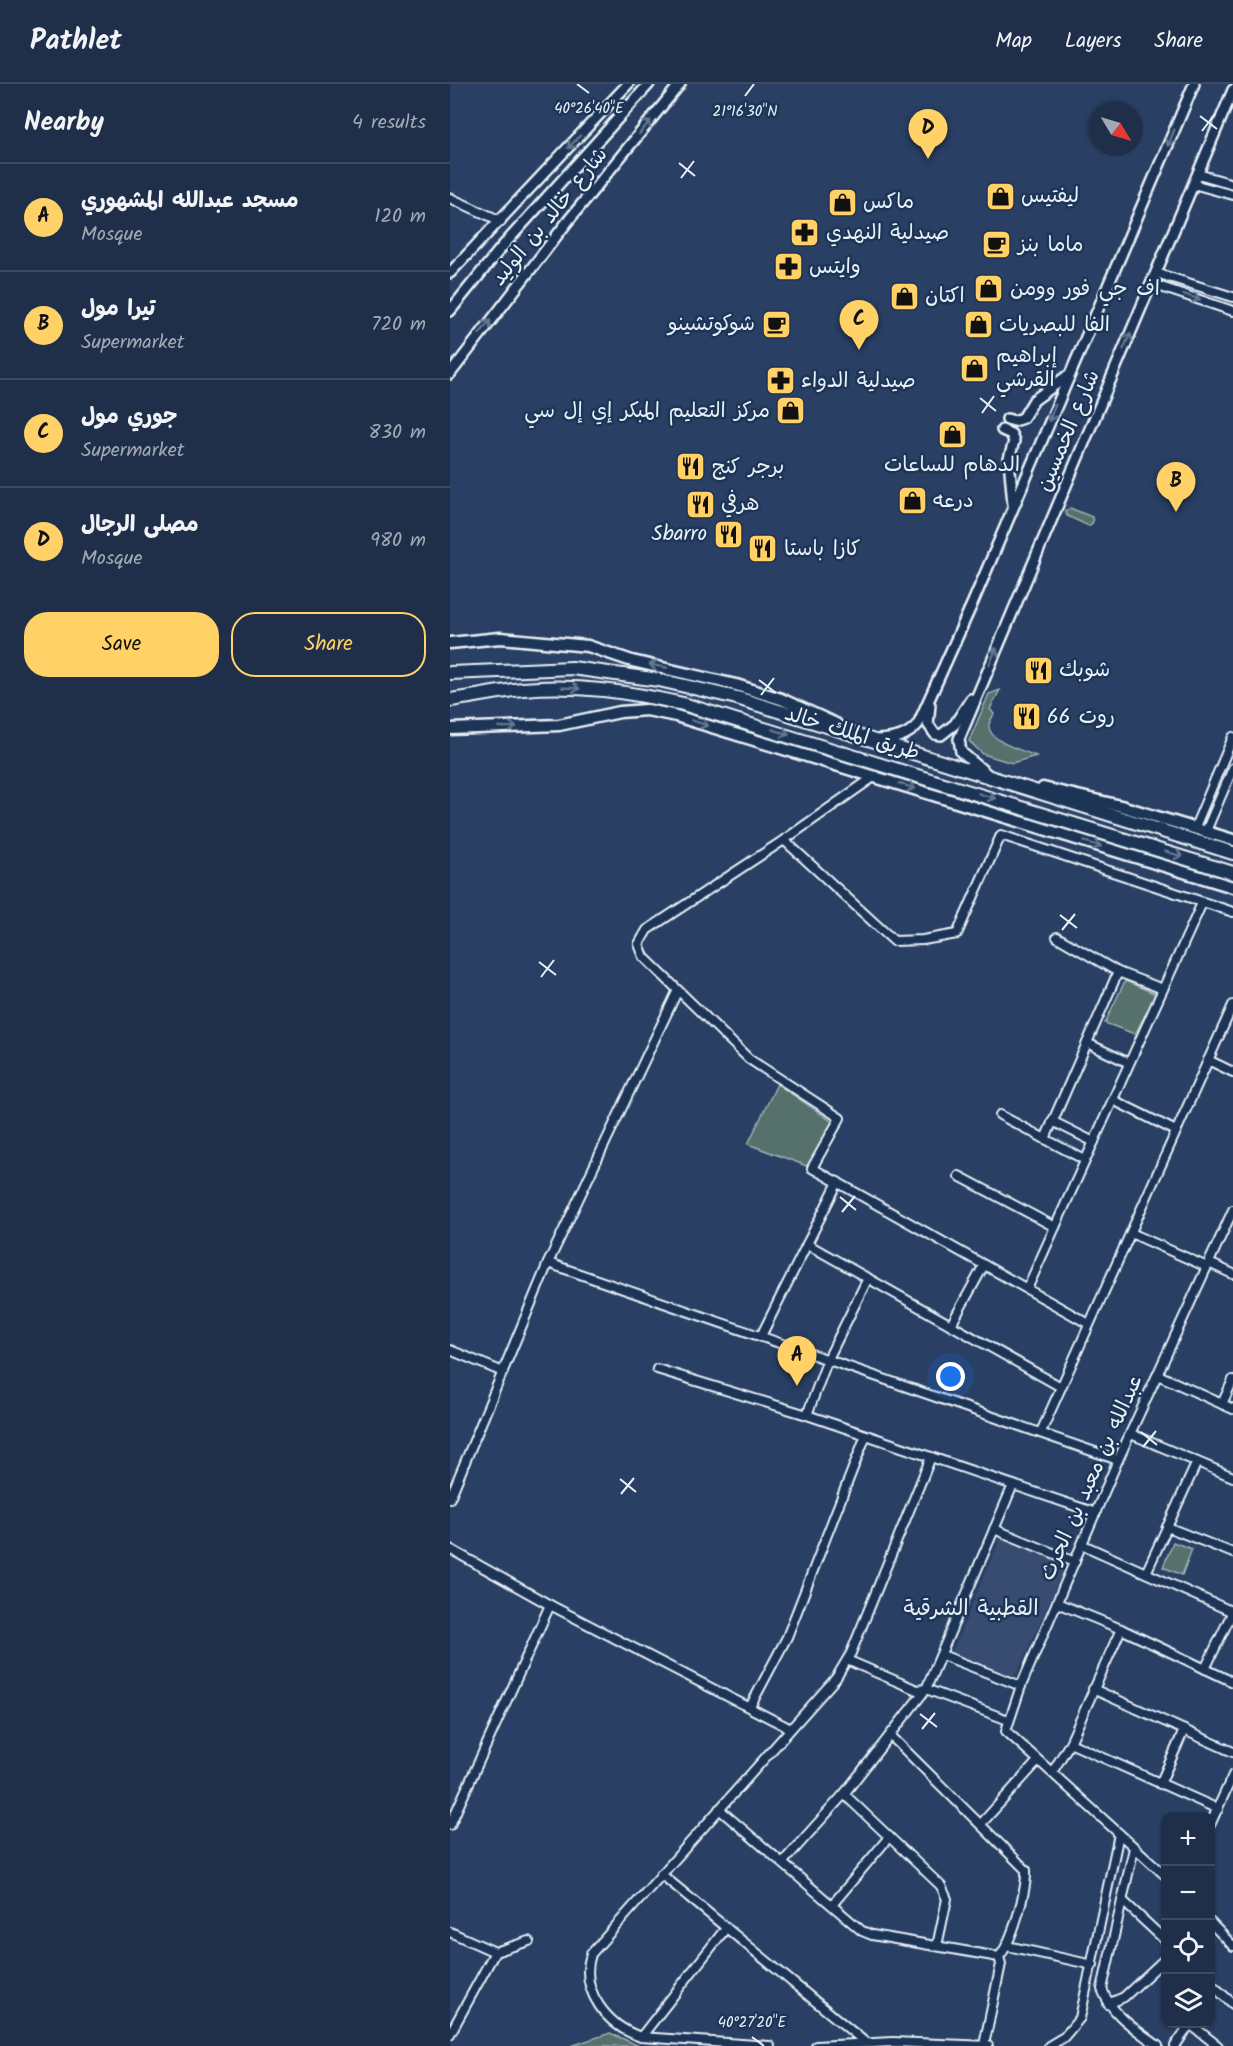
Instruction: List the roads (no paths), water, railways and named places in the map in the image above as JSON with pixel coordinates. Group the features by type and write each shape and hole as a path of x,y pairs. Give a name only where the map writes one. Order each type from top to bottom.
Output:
{"main road":[{"path":"450,643 500,638 588,646 632,661 693,674 781,699 872,740"},
{"name":"طريق الملك خالد","path":"450,673 572,668 619,673 737,698 1233,853"},
{"name":"طريق الملك خالد","path":"450,700 521,689 555,687 597,689 673,702 730,716 1233,873"},
{"path":"450,729 559,724 620,712 647,710 676,716 875,776 1233,887"},
{"path":"992,777 1121,806 1233,840"}],"street":[{"name":"شارع خالد بن الوليد","path":"451,269 501,220 628,84"},
{"path":"450,311 537,208 650,84"},
{"name":"شارع خالد بن الوليد","path":"450,374 568,221 680,84"},
{"name":"شارع الخمسين","path":"872,740 892,739 908,734 918,724 1194,84"},
{"name":"شارع الخمسين","path":"992,777 961,752 959,739 1233,90"},
{"path":"1198,174 1233,184"},
{"path":"1193,184 1233,195"},
{"path":"450,198 501,220"},
{"path":"1156,273 1233,297"},
{"path":"1152,284 1233,311"},
{"path":"1007,419 1014,421 1023,418 1034,400 1068,375"},
{"path":"1002,430 1011,434 1014,441 1009,459 1013,508"},
{"path":"932,693 928,724 935,734 941,735 955,724 981,683"},
{"path":"1195,827 1233,737"},
{"path":"1206,831 1233,768"},
{"path":"875,776 784,840 647,930 639,944 644,957 677,992 749,1059 840,1118 812,1168 1089,1324"},
{"path":"784,840 894,941 923,940 957,934 1001,835 1233,912"},
{"path":"1027,1289 1202,903"},
{"path":"1057,937 1118,972 1163,989"},
{"path":"1045,1139 1118,972"},
{"path":"450,1498 548,1263 677,992"},
{"path":"1041,1432 1233,1005"},
{"path":"1087,1043 1130,1063"},
{"path":"1208,1060 1233,1072"},
{"path":"1113,1100 1176,1131"},
{"path":"1000,1115 1085,1160"},
{"path":"1052,1121 1094,1142"},
{"path":"959,1176 1055,1227"},
{"path":"761,1336 838,1182"},
{"name":"عبدالله بن معبد بن الحرث","path":"1008,1720 1118,1461 1233,1210"},
{"path":"1131,1233 1233,1274"},
{"path":"807,1244 1061,1387"},
{"path":"548,1263 1041,1432 1118,1461"},
{"path":"951,1325 984,1265"},
{"path":"807,1415 828,1359 868,1278"},
{"path":"450,1350 503,1372"},
{"path":"657,1369 807,1415 1096,1513"},
{"path":"1158,1375 1233,1409"},
{"path":"1222,1404 1233,1380"},
{"path":"1131,1434 1233,1477"},
{"path":"750,1707 787,1637 866,1435"},
{"path":"770,2046 641,2037 627,2032 613,2023 587,1985 586,1968 591,1954 789,1728 836,1678 847,1660 931,1457"},
{"path":"1146,1573 1197,1462"},
{"path":"783,1862 844,1794 926,1689 1014,1485"},
{"path":"1167,1527 1233,1553"},
{"path":"994,1529 1075,1562"},
{"path":"1083,1545 1233,1612 1205,1669"},
{"path":"450,1549 550,1605 789,1728"},
{"path":"1058,1603 1121,1629 1233,1682"},
{"path":"450,1825 550,1605"},
{"path":"1053,1771 1070,1743 1121,1629"},
{"path":"942,1655 1021,1686"},
{"path":"847,1660 916,1690 926,1689 1008,1720 1006,1731 1038,1761 1053,1771 1161,1872"},
{"path":"1093,1689 1233,1752"},
{"path":"1160,1784 1184,1730"},
{"path":"891,1736 1026,1870 1026,1882 1007,1946 999,1957"},
{"path":"1070,1743 1218,1809"},
{"path":"981,1824 1038,1761"},
{"path":"1215,1815 1233,1775"},
{"path":"844,1794 946,1893 947,1899 937,1946"},
{"path":"719,1809 862,1931 872,1935 999,1957"},
{"path":"1049,2046 1064,2037 1080,2018 1119,1834"},
{"path":"832,1905 889,1837"},
{"path":"1134,1848 1102,1989 1108,2004 1121,2018 1158,2046"},
{"path":"661,1874 866,2043"},
{"path":"1123,1901 1161,1936"},
{"path":"1215,1927 1231,1944"},
{"path":"641,2037 726,1928"},
{"path":"1231,1944 1233,1931"},
{"path":"450,1932 495,1952 529,1941"},
{"path":"1007,1946 1092,1965"},
{"path":"450,2034 495,1952"},
{"path":"984,2045 1001,1964 999,1957"},
{"path":"1108,2004 1124,1997 1161,1963"},
{"path":"1215,1989 1233,2004"},
{"path":"1175,2046 1187,2028"},
{"path":"1195,2028 1218,2046"},
{"path":"816,2046 893,2042 988,2046"}],"place":[{"name":"مصلى الرجال","path":"928,159"},
{"name":"ليفتيس","path":"1000,196"},
{"name":"ماكس","path":"842,202"},
{"name":"صيدلية النهدي","path":"805,233"},
{"name":"ماما بنز","path":"997,245"},
{"name":"وايتس","path":"788,267"},
{"name":"اف جي فور وومن","path":"989,289"},
{"name":"اكتان","path":"904,296"},
{"name":"شوكوتشينو","path":"776,324"},
{"name":"الفا للبصريات","path":"978,325"},
{"name":"جوري مول","path":"859,350"},
{"name":"إبراهيم القرشي","path":"975,368"},
{"name":"صيدلية الدواء","path":"780,381"},
{"name":"مركز التعليم المبكر إي إل سي","path":"791,411"},
{"name":"الدهام للساعات","path":"952,434"},
{"name":"برجر كنج","path":"691,467"},
{"name":"درعه","path":"912,501"},
{"name":"هرفي","path":"700,504"},
{"name":"تيرا مول","path":"1176,512"},
{"name":"Sbarro","path":"728,534"},
{"name":"كازا باستا","path":"763,549"},
{"name":"شوبك","path":"1038,670"},
{"name":"روت 66","path":"1026,717"},
{"name":"مسجد عبدالله المشهوري","path":"797,1386"}],"district":[{"name":"القطبية الشرقية","path":"971,1609"}]}
